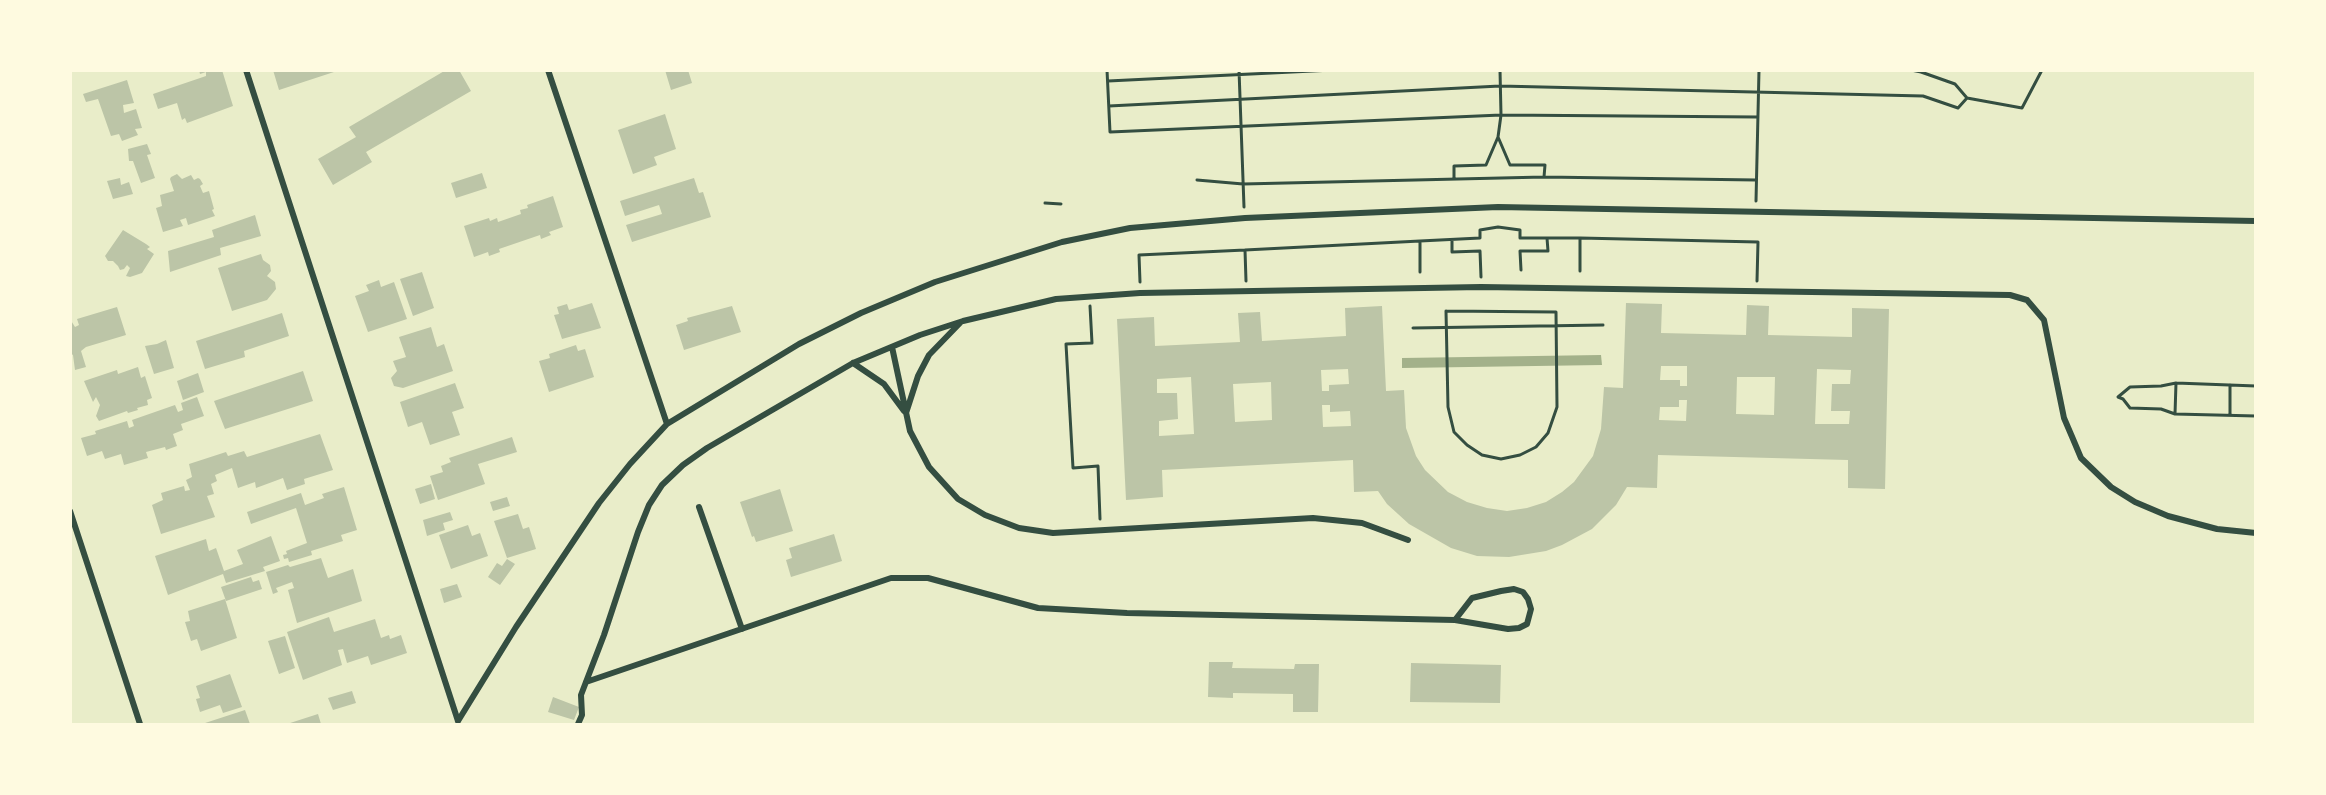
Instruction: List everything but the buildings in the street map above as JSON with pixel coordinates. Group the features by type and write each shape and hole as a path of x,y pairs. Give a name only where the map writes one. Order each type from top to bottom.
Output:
{"street":[{"path":"246,70 458,723"},
{"path":"548,70 667,424"},
{"path":"458,723 516,627 599,503 630,464 667,424 828,328 935,282 1062,242 1095,234 1160,225 1245,218 1498,207 2256,221"},
{"path":"578,724 582,715 581,695 638,532 662,485 683,465 707,448 853,363 963,321 1056,299 1140,293 1481,287 2010,295 2027,300 2038,310 2047,331 2064,418 2081,458 2111,487 2168,516 2217,530 2256,533"},
{"path":"906,413 918,376 928,356 963,321"},
{"path":"892,347 910,431 929,467 958,499 985,515 1019,528 1053,533 1313,518 1362,523 1408,540"},
{"path":"853,363 884,384 906,413"},
{"path":"699,507 742,629"},
{"path":"70,511 140,724"},
{"path":"586,682 891,578 928,578 1038,608 1127,613 1455,620 1508,629 1519,628 1527,624 1531,609 1523,592 1514,589 1472,598 1455,620"}],"path":[{"path":"1107,70 1110,132 1501,115 1757,117"},
{"path":"1108,81 1333,70"},
{"path":"1454,178 1454,166 1486,165 1498,137 1501,115 1500,70"},
{"path":"1755,211 1759,70"},
{"path":"1911,70 1955,84 1967,98 2022,108 2042,70"},
{"path":"1239,73 1245,218"},
{"path":"1109,106 1500,86 1757,90 1923,96 1958,108 1967,98"},
{"path":"1498,137 1510,165 1545,165 1544,177"},
{"path":"1197,180 1243,184 1544,177 1756,180"},
{"path":"1045,203 1061,204"},
{"path":"1140,293 1139,255 1480,238 1480,230 1498,227 1520,230 1520,238 1758,242 1757,292"},
{"path":"1521,270 1520,251 1548,251 1547,238"},
{"path":"1580,238 1580,271"},
{"path":"1452,240 1452,252 1480,251 1481,287"},
{"path":"1420,241 1420,272"},
{"path":"1245,250 1246,291"},
{"path":"1090,296 1092,343 1066,344 1073,468 1098,466 1100,531"},
{"path":"1500,312 1501,306"},
{"path":"1446,311 1500,312 1556,312 1557,407 1548,433 1536,447 1520,455 1501,459 1482,455 1454,432 1448,407 1446,328 1446,311"},
{"path":"1413,328 1603,325"},
{"path":"2175,414 2176,384"},
{"path":"2256,386 2176,384 2130,387 2118,397 2130,408 2161,409 2175,414 2256,416"},
{"path":"2230,385 2230,415"}],"shaded area":[{"path":"1601,355 1602,365 1402,368 1402,358"}]}
